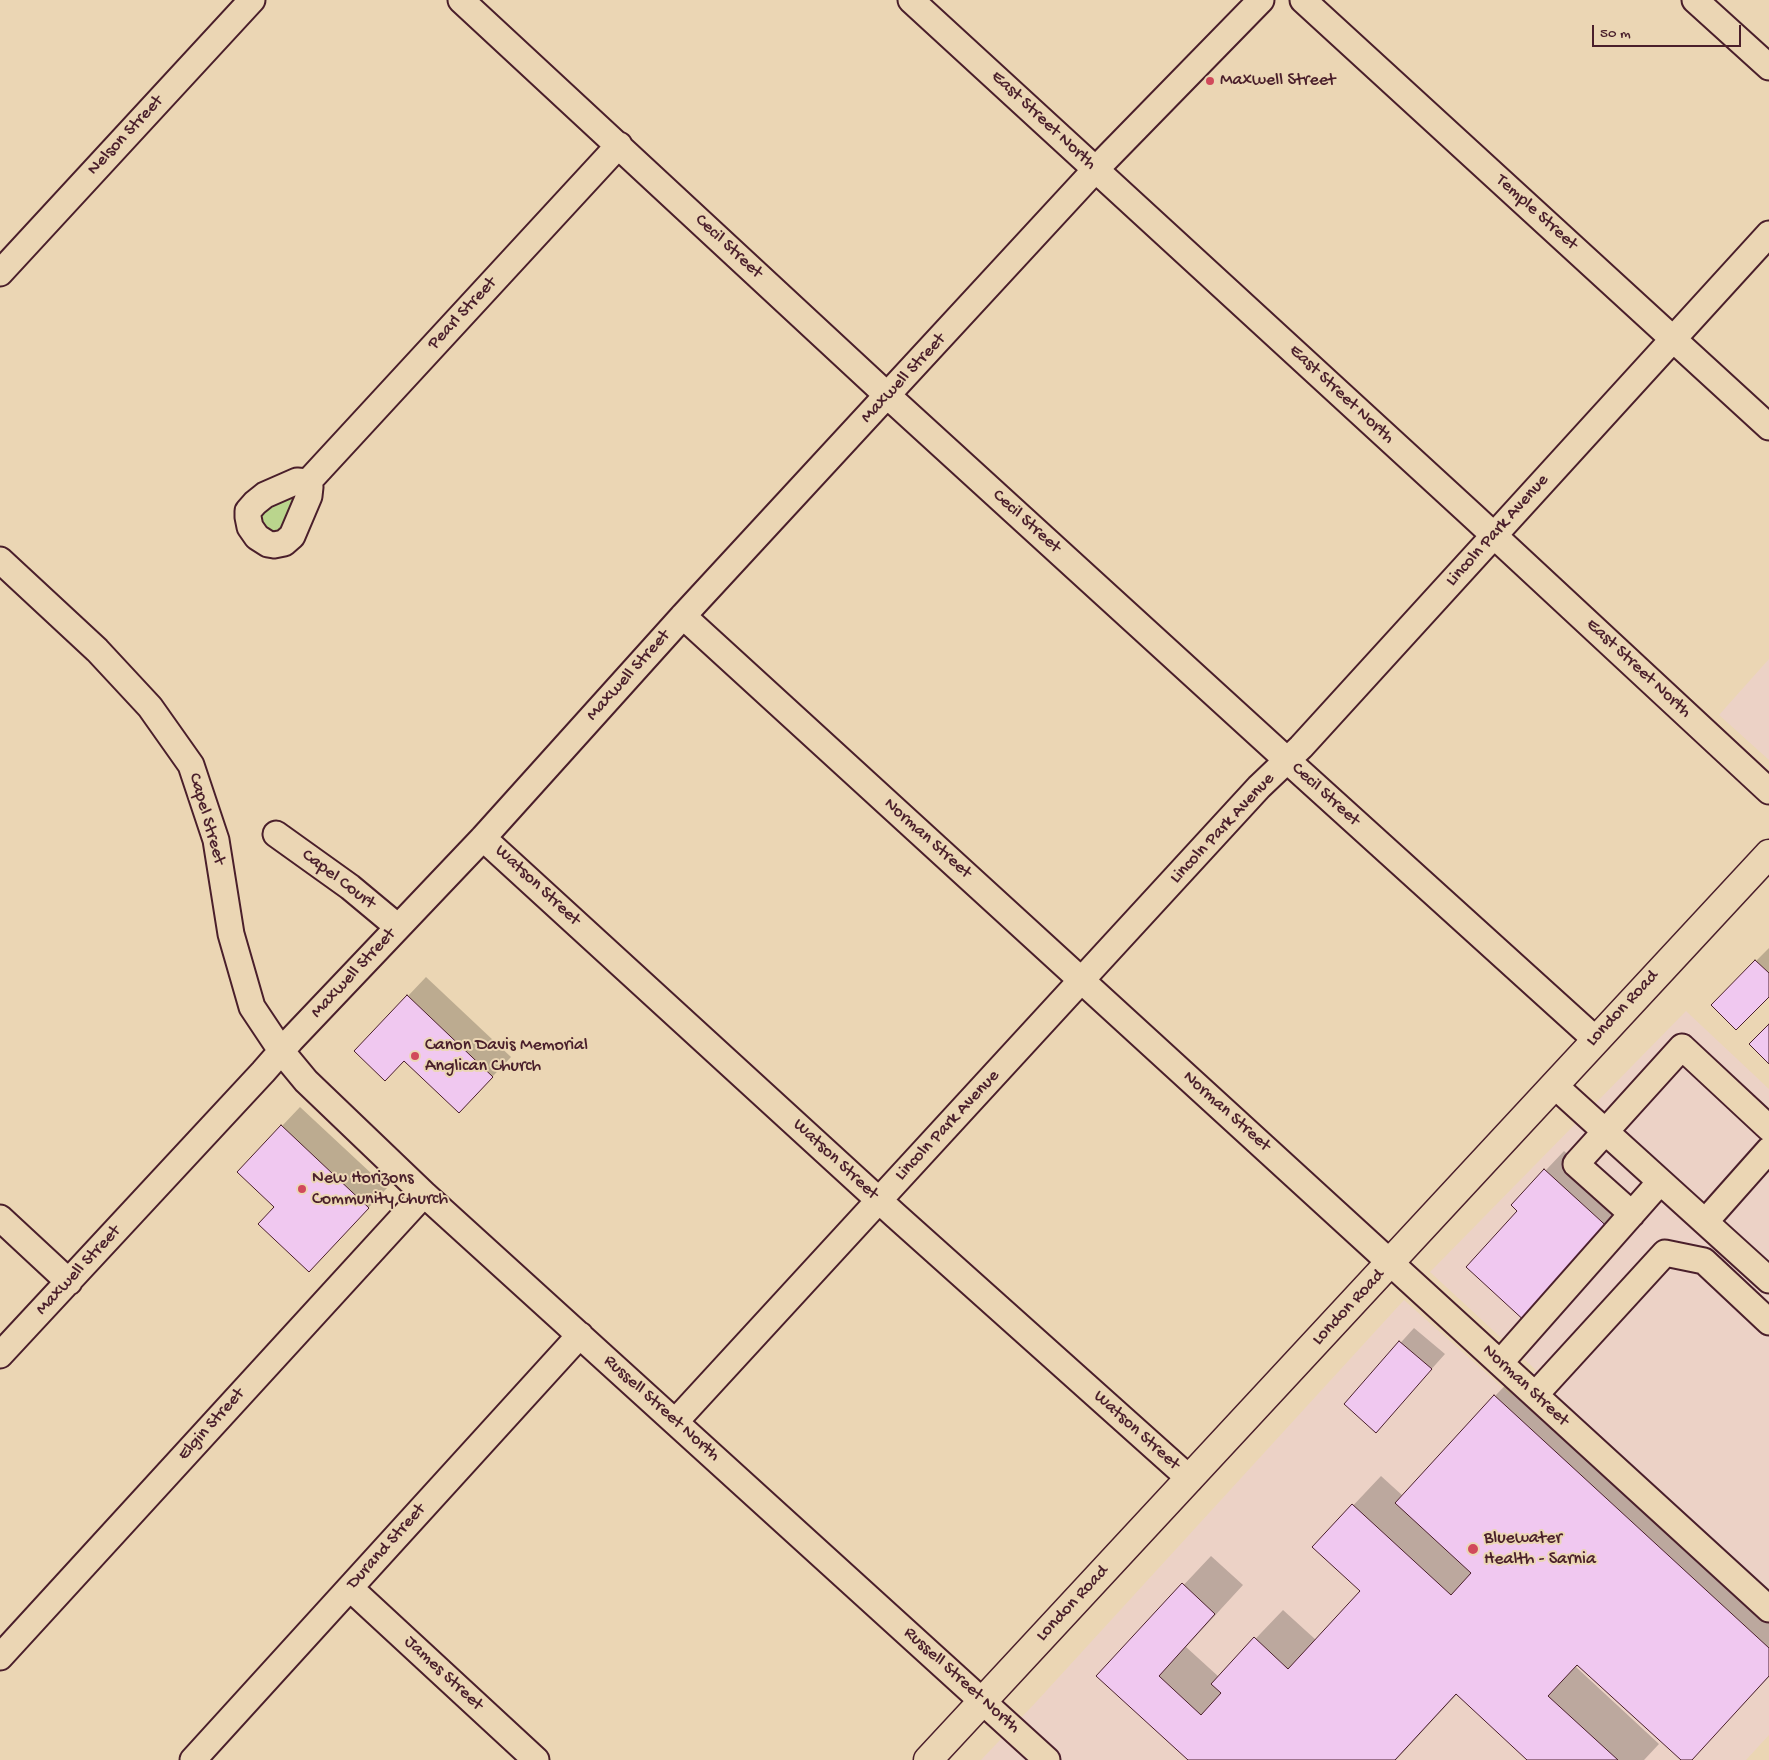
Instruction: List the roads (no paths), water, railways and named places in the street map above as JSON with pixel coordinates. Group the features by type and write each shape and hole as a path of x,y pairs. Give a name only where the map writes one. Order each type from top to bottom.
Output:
{"main road":[{"name":"London Road","path":"928,1760 1391,1263 1595,1039 1769,854"}],"street":[{"name":"Nelson Street","path":"0,272 252,0"},
{"name":"Cecil Street","path":"460,0 619,145 888,396 1595,1039"},
{"name":"East Street North","path":"911,0 1769,791"},
{"name":"Maxwell Street","path":"0,1355 292,1040 484,838 683,616 1096,169 1261,0"},
{"name":"Temple Street","path":"1303,0 1769,427"},
{"path":"1696,0 1769,67"},
{"name":"Pearl Street","path":"308,482 619,145"},
{"name":"Lincoln Park Avenue","path":"675,1422 1259,788 1288,761 1769,234"},
{"name":"Capel Street","path":"0,560 97,650 150,707 190,765 216,840 231,934 252,1007 282,1052"},
{"name":"Norman Street","path":"683,616 1769,1609"},
{"name":"Capel Court","path":"276,834 350,887 398,927"},
{"name":"Watson Street","path":"484,838 879,1201 1190,1480"},
{"path":"1632,1214 1576,1164 1682,1047 1769,1128"},
{"name":"Russell Street North","path":"282,1052 306,1081 424,1194 1047,1760"},
{"path":"1554,1085 1769,1280"},
{"path":"1705,1222 1769,1150"},
{"path":"1500,1362 1660,1182"},
{"name":"Elgin Street","path":"0,1657 424,1194"},
{"path":"0,1218 69,1282"},
{"path":"1535,1395 1665,1254 1704,1261 1769,1322"},
{"name":"Durand Street","path":"193,1760 580,1335"},
{"name":"James Street","path":"350,1588 536,1760"}],"place":[{"name":"Maxwell Street","path":"1210,81"},
{"name":"Canon Davis Memorial Anglican Church","path":"415,1056"},
{"name":"New Horizons Community Church","path":"302,1189"},
{"name":"Bluewater Health - Sarnia","path":"1473,1549"}]}
